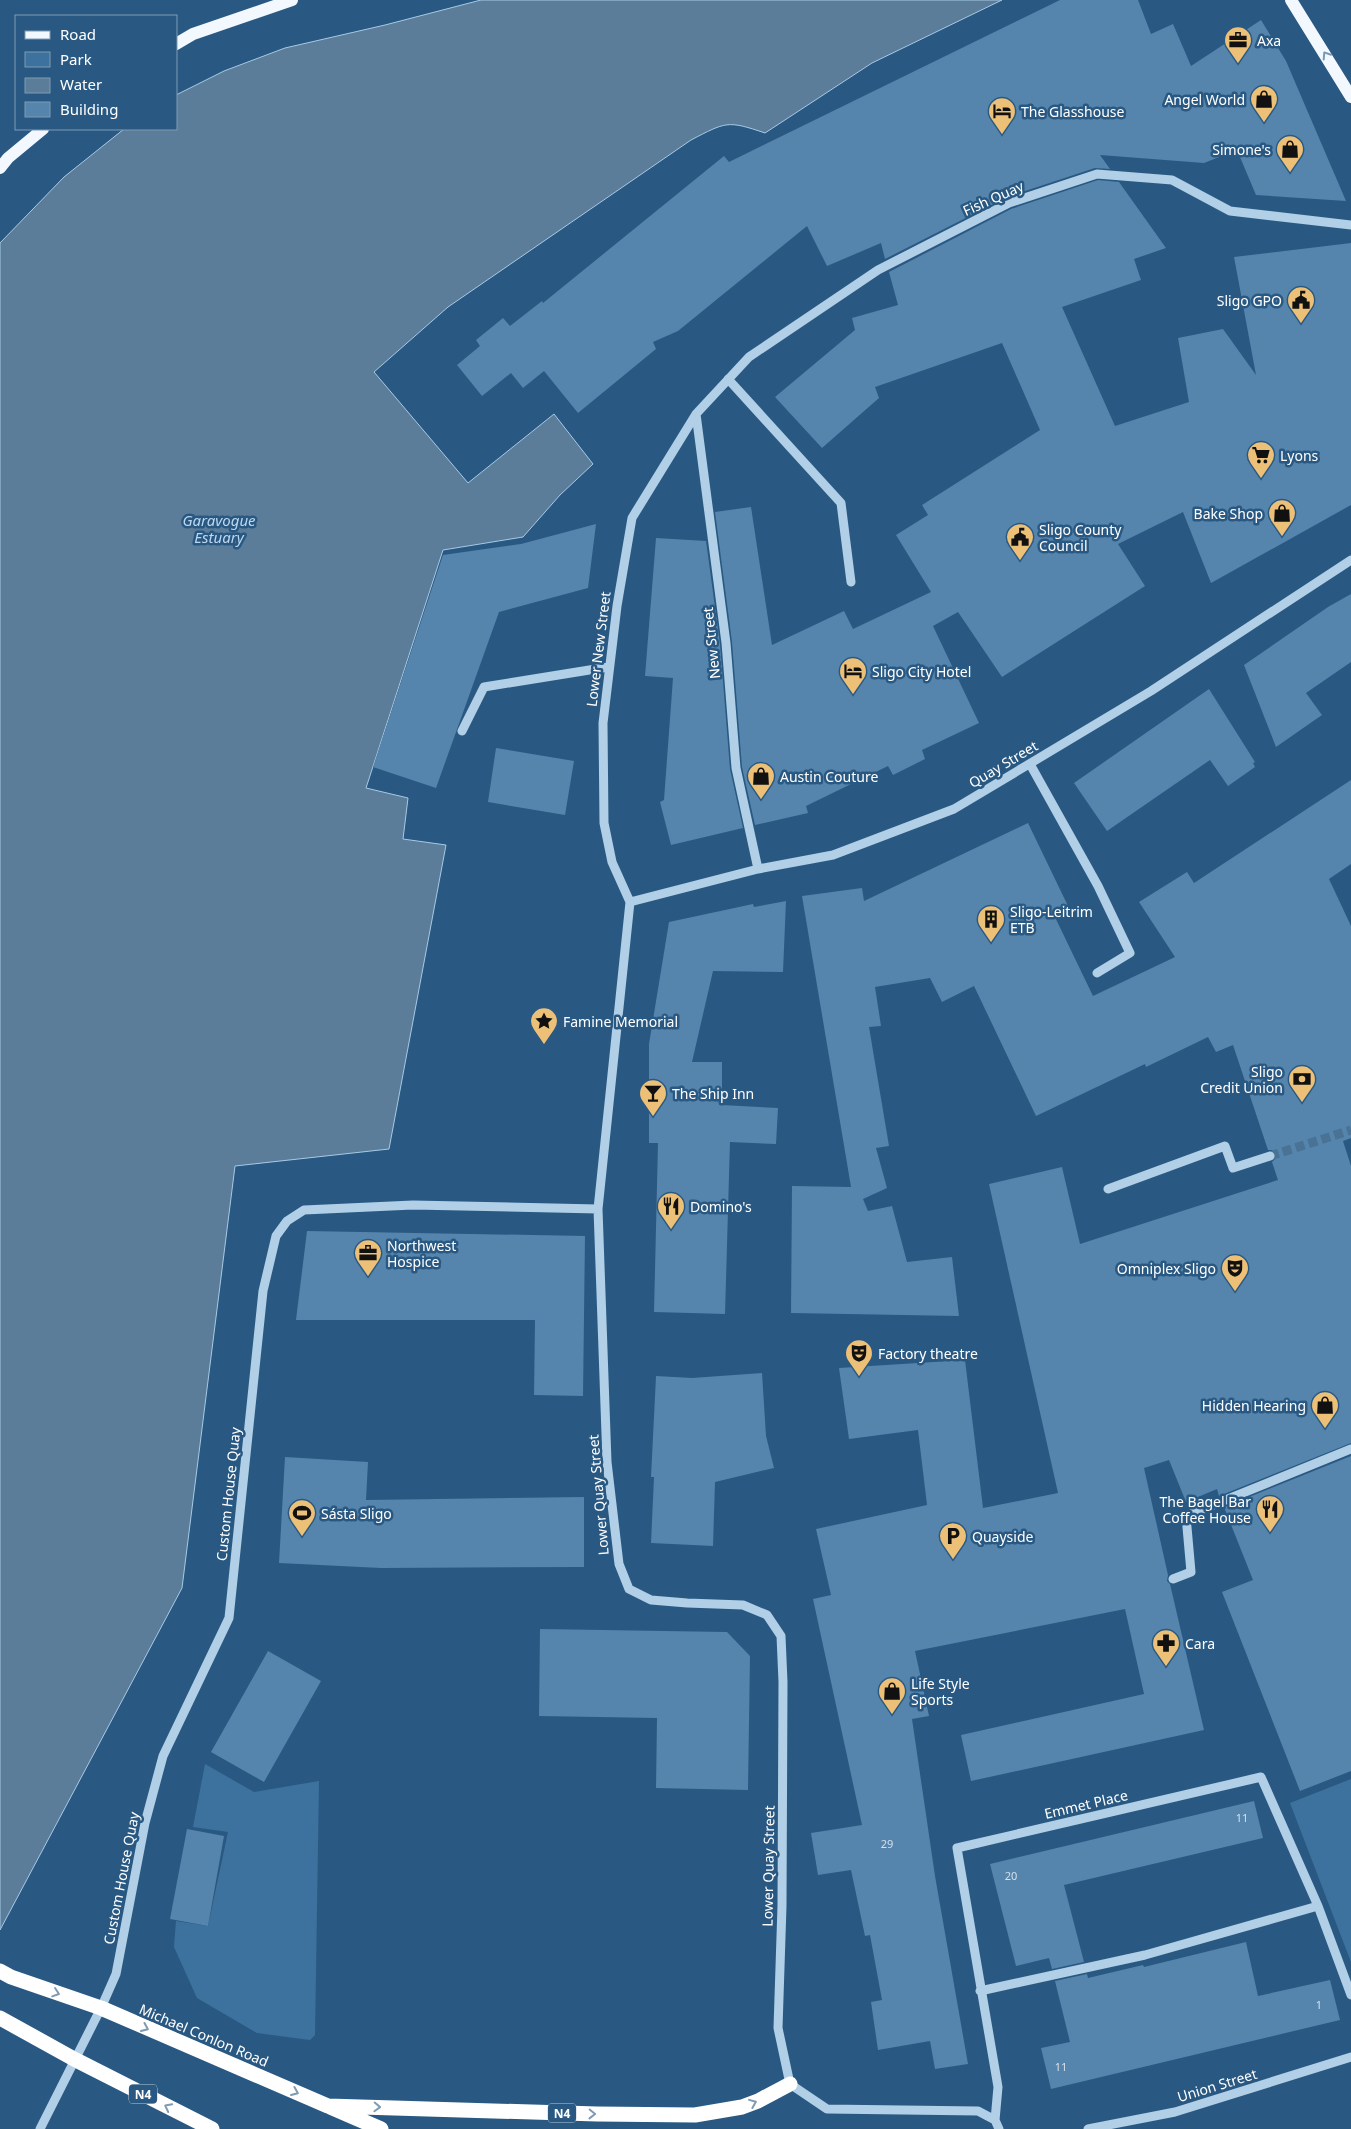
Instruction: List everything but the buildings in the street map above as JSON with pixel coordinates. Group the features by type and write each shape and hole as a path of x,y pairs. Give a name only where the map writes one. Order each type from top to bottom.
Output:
{"highway":[{"name":"Michael Conlon Road","path":"6,1974 101,2008 381,2129"},
{"name":"N4","path":"0,2018 74,2059 212,2129"},
{"name":"N4","path":"328,2106 695,2115 742,2108 758,2102 790,2084"}],"main road":[{"path":"178,43 193,34 292,0"},
{"path":"1291,0 1351,96"},
{"path":"0,168 8,158 42,130"}],"street":[{"name":"Fish Quay","path":"696,414 749,357 878,270 1009,203 1097,174 1172,180 1230,211 1351,225"},
{"path":"728,379 841,503 851,582"},
{"name":"Lower New Street","path":"630,902 612,862 604,823 603,723 608,667 632,518 696,414"},
{"name":"New Street","path":"696,414 726,643 736,768 758,869"},
{"name":"Quay Street","path":"630,902 758,869 833,855 954,809 1151,691 1351,560"},
{"path":"462,731 484,687 608,667"},
{"path":"1030,764 1098,886 1130,953 1097,973"},
{"name":"Lower Quay Street","path":"630,902 598,1209 607,1462 619,1564 630,1589 651,1600 743,1605 767,1615 781,1636 783,1682 782,1896 778,2028 790,2084"},
{"path":"1108,1189 1226,1146 1233,1168 1270,1156"},
{"name":"Custom House Quay","path":"40,2129 101,2008 116,1974 145,1823 163,1756 228,1618 263,1291 276,1236 287,1221 304,1210 413,1205 598,1209"},
{"path":"1173,1579 1190,1572 1186,1516 1351,1449"},
{"name":"Emmet Place","path":"995,2120 998,2088 957,1848 1261,1777 1318,1906 1351,1995"},
{"path":"980,1991 1145,1955 1318,1906"},
{"name":"Union Street","path":"1088,2129 1175,2112 1351,2058"},
{"path":"790,2084 827,2109 978,2112 995,2120 999,2129"}],"green space":[{"path":"205,1764 254,1792 319,1781 315,2035 310,2040 257,2033 197,1998 174,1947 176,1921 208,1926 228,1832 193,1827"},
{"path":"1351,1779 1351,1962 1290,1803"}],"water":[{"name":"Garavogue Estuary","path":"481,0 1002,0 872,63 765,133 742,126 727,125 712,129 691,140 448,307 374,372 468,483 554,414 593,464 560,495 523,537 443,550 366,788 408,798 403,839 446,845 389,1149 235,1166 182,1588 0,1930 0,243 64,177 123,130 178,130 178,94 224,71 285,48"}],"tunnel":[{"path":"1270,1156 1351,1130"}],"place":[{"name":"Axa","path":"1238,64"},
{"name":"Angel World","path":"1264,123"},
{"name":"The Glasshouse","path":"1002,135"},
{"name":"Simone's","path":"1290,173"},
{"name":"Sligo GPO","path":"1301,324"},
{"name":"Lyons","path":"1261,479"},
{"name":"Bake Shop","path":"1282,537"},
{"name":"Sligo County Council","path":"1020,561"},
{"name":"Sligo City Hotel","path":"853,695"},
{"name":"Austin Couture","path":"761,800"},
{"name":"Sligo-Leitrim ETB","path":"991,943"},
{"name":"Famine Memorial","path":"544,1045"},
{"name":"Sligo Credit Union","path":"1302,1103"},
{"name":"The Ship Inn","path":"653,1117"},
{"name":"Domino's","path":"671,1230"},
{"name":"Northwest Hospice","path":"368,1277"},
{"name":"Omniplex Sligo","path":"1235,1292"},
{"name":"Factory theatre","path":"859,1377"},
{"name":"Hidden Hearing","path":"1325,1429"},
{"name":"The Bagel Bar Coffee House","path":"1270,1533"},
{"name":"Sásta Sligo","path":"302,1537"},
{"name":"Quayside","path":"953,1560"},
{"name":"Cara","path":"1166,1667"},
{"name":"Life Style Sports","path":"892,1715"}]}
